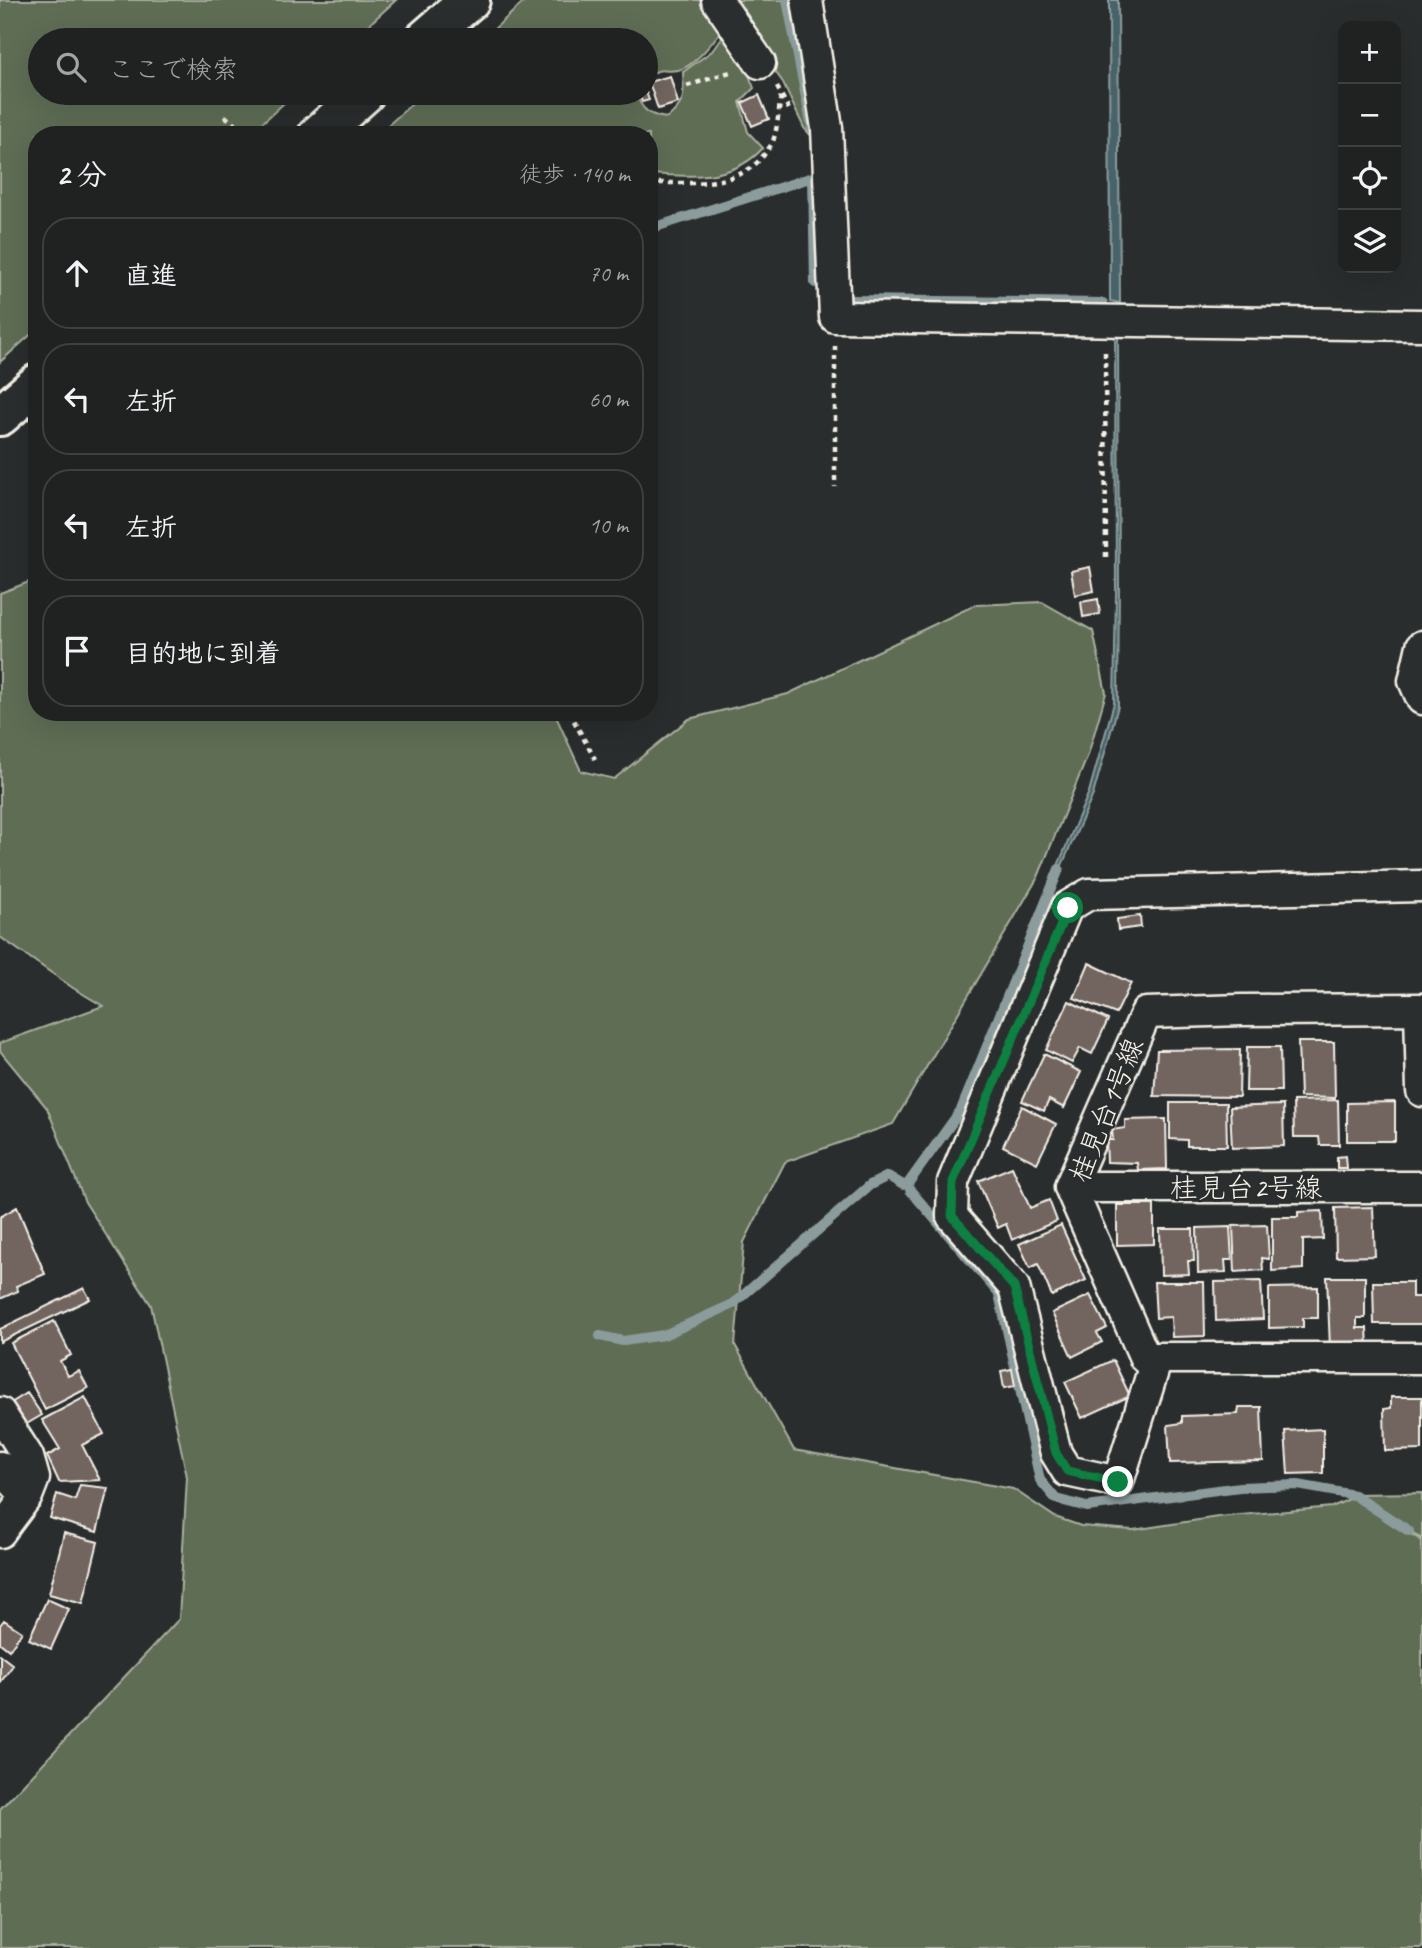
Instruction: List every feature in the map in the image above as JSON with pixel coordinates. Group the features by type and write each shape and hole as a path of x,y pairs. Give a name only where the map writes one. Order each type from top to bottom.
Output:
{"main road":[{"path":"438,28 470,0"},
{"path":"328,126 352,105"},
{"path":"0,416 28,392"}],"street":[{"path":"717,0 760,63"},
{"path":"807,0 827,128 835,317 1422,325"},
{"path":"1422,646 1414,681 1422,699"},
{"path":"1422,886 1089,894 1068,908 953,1182 952,1216 1014,1287 1056,1453 1067,1471 1118,1482 1157,1358 1422,1358"},
{"path":"1421,1009 1422,1091"},
{"name":"桂見台1号線","path":"1157,1358 1145,1359 1070,1187 1146,1013 1421,1009"},
{"name":"桂見台2号線","path":"1070,1187 1422,1187"},
{"path":"0,1413 28,1457 34,1478 27,1496 0,1532"},
{"path":"0,1468 27,1496"}],"path":[{"path":"687,86 760,63"},
{"path":"658,183 732,179 747,172 761,160 774,140 781,94"},
{"path":"225,116 237,126"},
{"path":"835,317 835,487"},
{"path":"1105,320 1106,558"},
{"path":"574,721 595,759"}],"green space":[{"path":"0,0 396,0 365,28 28,28 28,105 282,105 259,126 28,126 28,337 0,362"},
{"path":"526,0 709,0 727,23 705,51 685,68 658,71 658,28 495,28"},
{"path":"724,0 795,0 814,139 804,128 782,81"},
{"path":"730,28 754,88 740,102 748,132 763,148 738,167 724,172 695,176 658,174 658,126 387,126 411,105 642,105 656,116 667,118 681,103 683,72 712,51"},
{"path":"28,582 28,721 558,721 581,771 614,779 689,719 788,694 975,605 1042,602 1093,631 1106,693 1088,755 1038,877 893,1124 785,1162 744,1242 735,1345 794,1450 1013,1489 1055,1517 1081,1526 1133,1530 1218,1517 1332,1507 1354,1497 1422,1541 1422,1948 0,1948 0,1809 179,1619 187,1477 151,1305 85,1202 47,1108 0,1051 0,1043 103,1006 0,937 0,593"},
{"path":"1422,1493 1422,1539 1356,1494"}],"water":[{"path":"1109,0 1118,0 1120,303 1110,301"},
{"path":"1115,335 1118,335 1118,706 1093,795 1055,881 1054,875 1089,792 1114,703"}],"building":[{"path":"670,76 678,103 658,109 658,79"},
{"path":"759,95 769,119 752,126 742,103"},
{"path":"1090,567 1094,591 1075,595 1071,571"},
{"path":"1098,599 1100,614 1083,617 1081,602"},
{"path":"1140,916 1141,927 1118,930 1117,919"},
{"path":"1089,963 1131,983 1116,1014 1074,998"},
{"path":"1069,1001 1108,1020 1092,1054 1080,1048 1072,1063 1046,1050"},
{"path":"1298,1042 1334,1042 1335,1098 1300,1097"},
{"path":"1247,1047 1280,1047 1281,1091 1246,1091"},
{"path":"1240,1049 1239,1097 1154,1096 1157,1050"},
{"path":"1044,1054 1081,1072 1064,1108 1049,1100 1044,1111 1022,1101"},
{"path":"1338,1100 1339,1145 1320,1145 1319,1137 1294,1137 1293,1101"},
{"path":"1395,1102 1395,1141 1347,1141 1347,1103"},
{"path":"1170,1103 1226,1103 1227,1146 1187,1146 1187,1140 1170,1139"},
{"path":"1283,1105 1284,1146 1232,1148 1230,1107"},
{"path":"1022,1106 1056,1124 1037,1163 1003,1146"},
{"path":"1166,1119 1167,1169 1138,1170 1137,1163 1107,1162 1106,1140 1113,1140 1112,1130 1125,1128 1125,1120"},
{"path":"1345,1156 1346,1168 1337,1168 1337,1157"},
{"path":"1012,1167 1030,1208 1049,1200 1057,1221 1012,1240 1006,1224 998,1228 978,1181"},
{"path":"1117,1205 1154,1205 1154,1244 1117,1245"},
{"path":"17,1207 45,1274 16,1286 18,1291 0,1299 0,1217"},
{"path":"1373,1207 1375,1256 1336,1257 1335,1208"},
{"path":"1322,1211 1323,1239 1303,1240 1303,1269 1272,1271 1272,1217 1298,1217 1298,1212"},
{"path":"1061,1225 1086,1280 1052,1296 1038,1264 1030,1268 1019,1244"},
{"path":"1267,1225 1269,1259 1262,1258 1263,1270 1235,1272 1233,1226"},
{"path":"1230,1227 1232,1260 1225,1260 1226,1272 1198,1273 1197,1228"},
{"path":"1160,1229 1193,1229 1194,1261 1188,1261 1189,1274 1161,1275"},
{"path":"1327,1277 1365,1277 1365,1318 1357,1318 1357,1328 1367,1328 1368,1347 1330,1347"},
{"path":"1261,1281 1263,1319 1216,1321 1215,1282"},
{"path":"1154,1282 1204,1282 1205,1336 1172,1337 1171,1317 1156,1318"},
{"path":"1373,1282 1412,1282 1412,1297 1422,1297 1422,1324 1374,1324"},
{"path":"1318,1287 1318,1318 1303,1318 1303,1327 1269,1328 1269,1288"},
{"path":"84,1288 90,1299 0,1342 0,1329"},
{"path":"1090,1295 1107,1328 1097,1333 1102,1342 1072,1357 1052,1313"},
{"path":"54,1321 71,1355 60,1361 68,1376 79,1371 88,1388 45,1410 11,1343"},
{"path":"1113,1360 1130,1396 1082,1418 1065,1382"},
{"path":"1012,1369 1015,1386 1004,1388 1001,1371"},
{"path":"27,1393 42,1415 25,1425 11,1403"},
{"path":"85,1397 104,1434 82,1445 100,1480 59,1482 47,1456 60,1449 42,1420"},
{"path":"1391,1397 1422,1397 1422,1450 1385,1451 1384,1409 1391,1408"},
{"path":"1239,1407 1261,1407 1263,1461 1170,1463 1168,1425 1182,1423 1182,1416 1238,1414"},
{"path":"1323,1429 1323,1473 1288,1474 1285,1431"},
{"path":"80,1485 108,1488 97,1532 50,1518 57,1494 75,1500"},
{"path":"64,1533 98,1542 83,1603 49,1594"},
{"path":"47,1599 69,1609 51,1649 29,1639"},
{"path":"4,1620 22,1632 9,1650 0,1643 0,1625"},
{"path":"0,1655 13,1665 0,1683"}],"waterway":[{"path":"787,0 812,128"},
{"path":"658,226 813,177 815,283"},
{"path":"850,300 1103,303"},
{"path":"907,1185 961,1110 1059,869"},
{"path":"600,1336 623,1341 664,1335 733,1304 870,1185 888,1176 903,1185"},
{"path":"910,1190 999,1294 1040,1480 1056,1499 1087,1507 1240,1487 1298,1485 1354,1495 1409,1531"}],"route":[{"path":"1068,908 953,1182 952,1216 1014,1287 1056,1453 1067,1471 1118,1482"}]}
